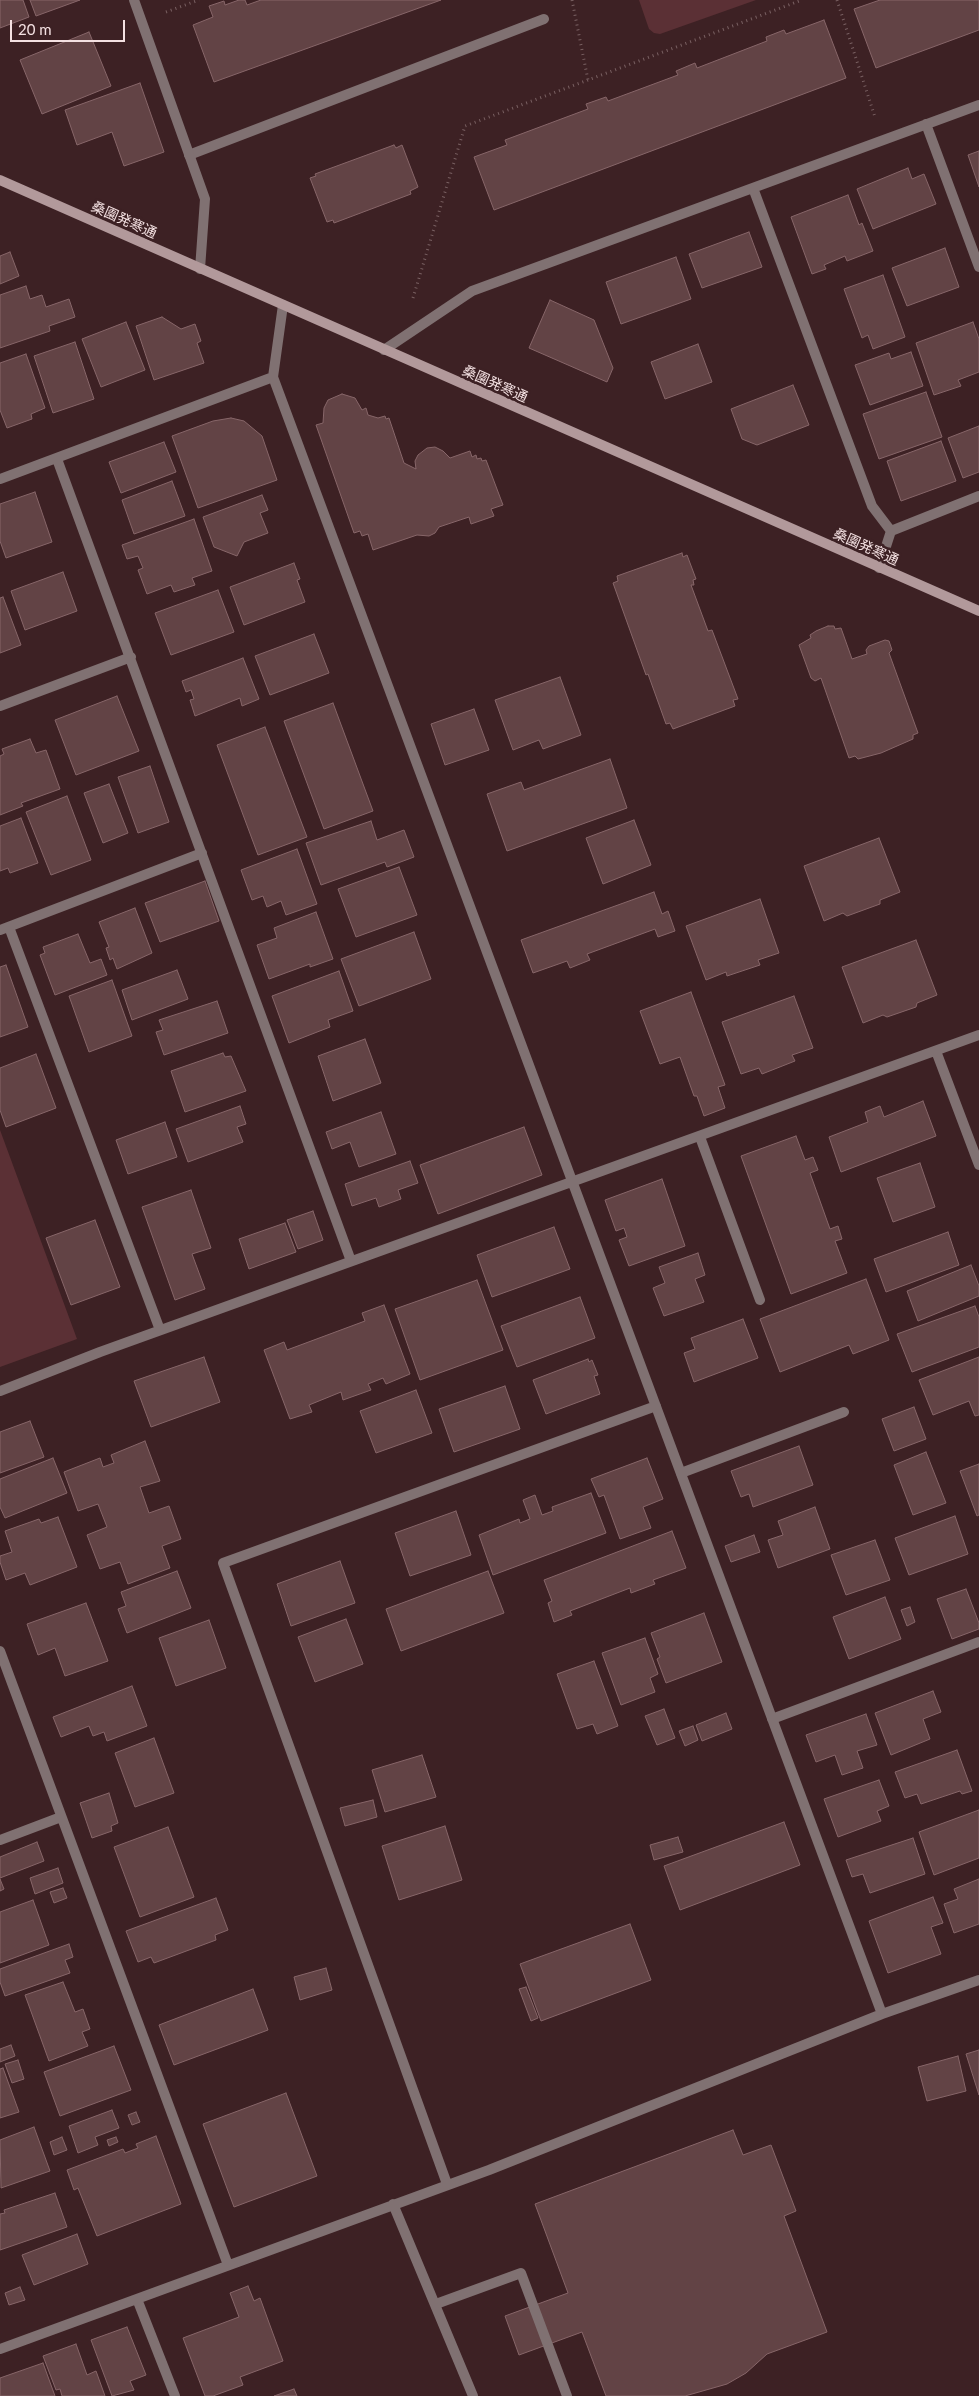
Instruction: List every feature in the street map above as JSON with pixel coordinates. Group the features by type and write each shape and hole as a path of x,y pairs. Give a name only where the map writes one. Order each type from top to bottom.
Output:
{"street":[{"path":"134,0 205,199 200,269"},
{"path":"189,155 544,19"},
{"path":"384,350 472,292 979,105"},
{"path":"926,124 979,267"},
{"name":"桑園発寒通","path":"0,180 979,611"},
{"path":"753,188 872,506 890,531"},
{"path":"284,305 273,377 882,2014"},
{"path":"0,480 273,377"},
{"path":"57,459 351,1262"},
{"path":"890,531 979,496"},
{"path":"879,568 890,531"},
{"path":"0,706 131,657"},
{"path":"160,1330 4,928 202,854"},
{"path":"0,1391 160,1330 979,1035"},
{"path":"936,1051 979,1165"},
{"path":"700,1137 760,1300"},
{"path":"447,2184 223,1564 656,1406"},
{"path":"681,1473 844,1412"},
{"path":"772,1719 979,1642"},
{"path":"0,1651 228,2265"},
{"path":"0,1840 61,1818"},
{"path":"0,2349 489,2170 882,2014 979,1980"},
{"path":"393,2204 436,2304 472,2396"},
{"path":"436,2304 521,2273 568,2396"},
{"path":"137,2299 175,2396"}],"path":[{"path":"158,15 199,0"},
{"path":"572,0 588,80"},
{"path":"413,299 465,126 802,0"},
{"path":"836,0 877,124"}],"shaded area":[{"path":"639,0 756,0 660,34 654,33 649,29"},
{"path":"0,1130 77,1339 0,1367"}],"building":[{"path":"0,0 23,0 29,17 0,28"},
{"path":"30,0 80,0 36,16"},
{"path":"245,0 247,5 261,0 441,0 214,82 193,25 213,17 209,6 224,1 225,5"},
{"path":"880,0 979,0 979,30 876,68 854,9"},
{"path":"824,20 846,78 494,210 474,157 507,145 505,140 588,109 586,104 606,97 608,101 678,75 676,71 695,63 697,68 767,41 766,37 784,30 786,34"},
{"path":"89,32 111,86 42,114 20,60"},
{"path":"140,83 164,152 124,166 112,132 77,145 65,110"},
{"path":"394,145 396,148 402,145 418,187 410,191 411,194 334,223 333,220 327,222 310,178 316,176 315,174"},
{"path":"979,151 979,187 968,155"},
{"path":"908,168 912,179 924,174 936,204 873,229 857,189"},
{"path":"848,195 859,225 862,223 873,251 847,261 845,256 824,265 826,269 812,274 791,217"},
{"path":"749,232 762,267 702,288 689,254"},
{"path":"945,248 959,287 907,306 892,268"},
{"path":"10,252 19,276 0,284 0,256"},
{"path":"676,257 691,299 621,324 606,282"},
{"path":"883,275 905,337 873,349 868,335 862,338 844,289"},
{"path":"26,286 30,299 42,295 46,307 69,299 75,317 49,326 50,331 0,348 0,295"},
{"path":"550,300 594,320 613,368 607,382 529,348"},
{"path":"162,317 181,329 195,324 201,341 197,343 204,363 154,380 136,326"},
{"path":"126,322 145,370 101,387 82,339"},
{"path":"973,322 979,339 979,372 958,380 961,386 934,395 916,343"},
{"path":"75,342 94,399 53,413 34,356"},
{"path":"698,344 712,382 665,399 651,362"},
{"path":"911,352 923,386 870,405 855,365 889,353 891,359"},
{"path":"26,354 45,408 31,414 32,419 7,428 0,410 0,363"},
{"path":"793,385 809,425 757,445 742,439 731,409"},
{"path":"926,392 942,437 879,459 863,414"},
{"path":"342,394 355,398 362,410 366,408 368,415 378,418 385,416 386,419 389,418 404,463 416,469 415,461 418,455 427,448 435,447 443,451 450,458 470,451 472,457 476,455 477,459 486,460 503,505 491,509 494,516 471,524 469,517 439,527 435,533 429,536 417,535 373,550 368,534 362,536 360,531 354,533 316,425 323,423 324,408 328,400"},
{"path":"231,418 244,421 262,436 277,480 198,508 172,436 213,421"},
{"path":"979,426 979,472 963,478 948,438"},
{"path":"941,441 956,481 901,501 887,461"},
{"path":"164,442 176,472 121,493 109,462"},
{"path":"172,481 185,516 134,534 122,500"},
{"path":"35,492 52,542 6,558 0,541 0,504"},
{"path":"262,495 268,510 260,513 268,533 244,542 237,556 214,547 203,517"},
{"path":"194,519 212,571 192,578 195,585 174,592 171,585 147,594 138,570 143,568 138,556 127,559 122,545"},
{"path":"682,553 683,557 687,555 696,579 693,580 694,585 691,585 708,631 712,630 738,699 733,700 735,706 673,729 670,723 666,724 613,583 618,581 617,576"},
{"path":"294,563 300,579 297,580 305,602 244,625 230,587"},
{"path":"63,572 77,611 25,630 11,591"},
{"path":"218,590 234,632 171,655 155,613"},
{"path":"3,597 21,645 0,653 0,598"},
{"path":"828,626 834,626 835,629 841,628 852,659 867,654 866,650 869,646 885,640 889,641 892,650 889,653 918,733 913,735 913,739 881,753 858,759 855,756 849,758 821,678 815,681 811,678 799,645 811,638 810,635 816,631"},
{"path":"314,634 329,673 270,695 255,656"},
{"path":"243,658 259,699 242,706 240,698 195,716 190,700 194,699 191,690 186,692 182,681"},
{"path":"560,677 581,735 543,749 539,740 513,750 495,700"},
{"path":"117,696 139,751 76,775 55,720"},
{"path":"333,703 373,811 324,829 284,721"},
{"path":"474,709 489,750 445,765 431,724"},
{"path":"265,727 307,837 258,855 217,745"},
{"path":"30,739 36,753 46,750 60,789 21,803 23,806 0,815 0,756 4,754 2,749"},
{"path":"610,759 627,808 507,851 487,794 521,782 524,790"},
{"path":"150,766 169,822 138,833 118,777"},
{"path":"109,784 128,833 103,843 84,793"},
{"path":"67,796 91,860 51,875 26,812"},
{"path":"21,818 38,863 10,873 8,868 0,871 0,826"},
{"path":"634,820 651,865 603,884 586,838"},
{"path":"371,821 377,840 404,830 414,857 387,867 385,862 321,885 306,843"},
{"path":"879,838 900,892 880,900 880,904 847,916 843,913 824,921 804,866"},
{"path":"297,849 317,904 286,915 281,901 267,907 263,896 252,900 241,870"},
{"path":"399,867 417,915 356,937 338,889"},
{"path":"205,881 219,921 160,942 145,903"},
{"path":"654,892 662,914 668,911 675,931 658,937 655,929 587,954 590,960 570,968 567,961 533,973 521,940"},
{"path":"760,899 779,953 758,960 760,965 727,976 726,972 706,980 686,926"},
{"path":"135,908 152,953 117,969 113,958 110,960 106,948 109,947 99,922"},
{"path":"316,912 333,959 310,967 310,964 269,979 257,945 277,938 274,928"},
{"path":"414,932 431,979 359,1006 341,959"},
{"path":"78,934 90,963 101,959 107,975 55,995 40,955 45,953 43,947"},
{"path":"916,940 937,995 917,1003 916,1007 887,1017 883,1015 863,1023 842,967"},
{"path":"6,965 28,1027 0,1037 0,967"},
{"path":"177,970 188,999 132,1020 122,990"},
{"path":"339,971 353,1011 328,1020 330,1027 289,1043 272,996"},
{"path":"112,980 132,1036 89,1052 69,996"},
{"path":"691,992 725,1085 718,1087 725,1108 704,1116 697,1096 694,1096 680,1057 660,1064 640,1011"},
{"path":"794,996 813,1048 792,1055 795,1061 762,1074 759,1068 741,1074 722,1022"},
{"path":"217,1001 228,1033 164,1055 156,1032 163,1030 159,1020"},
{"path":"365,1039 381,1083 333,1101 318,1056"},
{"path":"223,1053 225,1057 231,1056 246,1091 185,1112 171,1071"},
{"path":"36,1054 56,1108 6,1127 0,1110 0,1068"},
{"path":"923,1101 936,1136 841,1172 829,1137 868,1122 865,1112 880,1106 884,1117"},
{"path":"240,1106 246,1124 237,1127 243,1142 188,1162 176,1129"},
{"path":"381,1112 396,1154 359,1167 350,1142 332,1149 326,1132"},
{"path":"165,1122 177,1157 128,1174 116,1140"},
{"path":"524,1127 542,1175 438,1214 420,1165"},
{"path":"796,1136 805,1160 813,1157 818,1170 810,1173 830,1229 838,1226 842,1239 835,1241 847,1273 791,1294 741,1156"},
{"path":"410,1161 418,1183 398,1190 401,1199 379,1207 376,1198 352,1206 345,1184"},
{"path":"920,1163 935,1207 893,1222 877,1178"},
{"path":"662,1179 685,1246 629,1266 619,1240 627,1237 624,1228 616,1231 605,1200"},
{"path":"191,1190 211,1248 192,1254 205,1289 175,1300 142,1207"},
{"path":"313,1211 323,1240 298,1249 287,1220"},
{"path":"95,1220 120,1287 71,1305 46,1238"},
{"path":"285,1223 296,1252 249,1269 239,1239"},
{"path":"554,1227 570,1269 492,1297 477,1255"},
{"path":"948,1232 959,1265 886,1292 874,1259"},
{"path":"698,1253 705,1275 695,1279 704,1302 664,1316 653,1288 665,1283 659,1267"},
{"path":"971,1265 979,1286 979,1296 918,1321 907,1291"},
{"path":"866,1279 889,1340 853,1354 849,1345 780,1372 760,1319"},
{"path":"477,1280 503,1350 420,1380 395,1309"},
{"path":"580,1297 595,1338 517,1367 501,1326"},
{"path":"384,1305 410,1374 386,1384 383,1378 368,1384 371,1390 343,1400 341,1392 309,1405 312,1412 290,1419 264,1350 284,1342 287,1350 365,1321 362,1313"},
{"path":"975,1306 979,1317 979,1347 912,1372 897,1334"},
{"path":"743,1319 758,1358 694,1382 684,1353 695,1349 691,1338"},
{"path":"204,1357 220,1402 151,1427 134,1381"},
{"path":"979,1357 979,1415 975,1416 969,1401 933,1415 919,1380"},
{"path":"588,1359 589,1362 592,1360 598,1375 594,1376 600,1394 546,1414 533,1380"},
{"path":"505,1386 520,1429 454,1452 439,1409"},
{"path":"416,1390 432,1433 376,1453 360,1411"},
{"path":"914,1407 926,1439 894,1451 882,1419"},
{"path":"30,1421 44,1457 0,1473 0,1432"},
{"path":"145,1441 160,1481 140,1487 149,1513 169,1506 181,1539 162,1546 170,1568 128,1584 120,1562 100,1569 87,1535 107,1527 98,1504 78,1511 64,1472 100,1458 103,1467 114,1463 111,1455"},
{"path":"799,1446 813,1485 753,1507 749,1494 741,1497 731,1471"},
{"path":"926,1452 946,1503 913,1515 894,1465"},
{"path":"53,1458 67,1493 5,1518 0,1507 0,1479"},
{"path":"647,1458 663,1499 643,1507 651,1528 620,1539 604,1495 599,1497 591,1479"},
{"path":"979,1464 979,1515 977,1516 960,1471"},
{"path":"591,1493 606,1533 493,1575 479,1535 519,1519 520,1523 530,1519 523,1500 535,1495 542,1515 553,1511 552,1507"},
{"path":"815,1507 830,1549 778,1568 768,1540 783,1535 778,1521"},
{"path":"456,1511 471,1555 410,1576 395,1533"},
{"path":"955,1516 968,1554 909,1575 895,1538"},
{"path":"58,1517 77,1567 30,1585 25,1573 6,1580 0,1556 12,1552 5,1531 39,1519 41,1523"},
{"path":"672,1531 686,1568 653,1580 655,1584 631,1593 630,1588 570,1611 572,1615 554,1622 548,1603 552,1601 544,1580"},
{"path":"754,1535 760,1552 731,1562 725,1546"},
{"path":"875,1540 890,1580 846,1595 831,1555"},
{"path":"340,1561 355,1603 291,1626 277,1584"},
{"path":"177,1571 191,1608 127,1633 118,1609 126,1606 121,1592"},
{"path":"488,1571 504,1613 401,1651 386,1609"},
{"path":"966,1589 979,1623 979,1629 952,1639 937,1599"},
{"path":"885,1597 901,1639 849,1659 833,1617"},
{"path":"86,1603 108,1661 65,1676 55,1648 38,1655 27,1624"},
{"path":"910,1607 915,1622 907,1626 901,1610"},
{"path":"704,1613 722,1662 666,1683 657,1659 660,1657 651,1633"},
{"path":"346,1619 363,1664 315,1682 298,1637"},
{"path":"209,1620 226,1668 176,1686 159,1638"},
{"path":"645,1638 658,1674 650,1678 655,1692 621,1705 602,1653"},
{"path":"594,1661 618,1726 597,1734 593,1724 577,1729 557,1674"},
{"path":"132,1686 147,1726 107,1741 104,1732 93,1736 89,1726 61,1737 53,1717"},
{"path":"933,1691 941,1712 923,1719 930,1739 891,1755 875,1713"},
{"path":"664,1709 675,1738 657,1745 645,1716"},
{"path":"726,1713 732,1729 702,1741 696,1725"},
{"path":"866,1714 877,1745 857,1751 863,1768 842,1775 835,1755 816,1762 806,1735"},
{"path":"693,1726 698,1740 685,1746 679,1731"},
{"path":"154,1738 174,1793 135,1807 115,1753"},
{"path":"957,1750 972,1791 962,1794 960,1791 921,1804 917,1794 905,1798 895,1772"},
{"path":"422,1755 436,1797 385,1812 372,1770"},
{"path":"879,1780 889,1806 877,1811 881,1821 838,1837 824,1799"},
{"path":"109,1793 118,1823 111,1826 112,1831 92,1838 80,1803"},
{"path":"373,1800 377,1817 345,1826 340,1808"},
{"path":"979,1810 979,1858 934,1875 919,1832"},
{"path":"784,1822 800,1865 680,1910 664,1866"},
{"path":"445,1826 462,1880 399,1900 382,1846"},
{"path":"168,1827 194,1897 140,1917 114,1847"},
{"path":"678,1837 683,1852 654,1860 650,1845"},
{"path":"913,1838 925,1874 870,1893 863,1874 852,1877 846,1860"},
{"path":"37,1842 44,1861 0,1878 0,1857"},
{"path":"58,1868 63,1883 35,1894 30,1878"},
{"path":"0,1879 4,1889 0,1891"},
{"path":"979,1879 979,1924 954,1933 944,1904 958,1899 954,1889"},
{"path":"63,1888 67,1898 54,1903 50,1892"},
{"path":"933,1897 943,1923 931,1927 941,1954 888,1973 869,1921"},
{"path":"216,1898 228,1930 215,1935 216,1940 154,1963 151,1957 138,1962 126,1931"},
{"path":"33,1900 49,1945 0,1963 0,1912"},
{"path":"630,1924 651,1980 541,2021 520,1964"},
{"path":"69,1944 73,1957 65,1960 70,1973 5,1996 0,1982 0,1969"},
{"path":"326,1968 332,1990 300,2000 294,1977"},
{"path":"63,1982 75,2012 83,2009 90,2029 82,2032 88,2046 49,2061 25,1995"},
{"path":"526,1987 538,2018 531,2021 519,1989"},
{"path":"253,1989 268,2030 174,2065 159,2025"},
{"path":"11,2045 15,2056 0,2062 0,2049"},
{"path":"114,2046 131,2090 60,2116 44,2072"},
{"path":"979,2050 979,2095 966,2054"},
{"path":"958,2056 966,2091 927,2101 918,2067"},
{"path":"18,2060 24,2079 12,2083 5,2064"},
{"path":"3,2068 19,2112 0,2118 0,2069"},
{"path":"286,2093 317,2176 234,2207 203,2124"},
{"path":"112,2110 119,2128 95,2137 98,2145 78,2153 69,2126"},
{"path":"136,2112 140,2122 132,2125 128,2115"},
{"path":"34,2127 50,2171 1,2188 0,2140"},
{"path":"733,2130 743,2155 771,2145 796,2211 784,2216 827,2332 767,2354 746,2373 727,2384 685,2396 606,2396 582,2332 519,2355 505,2316 568,2293 535,2204"},
{"path":"156,2136 181,2204 97,2236 78,2188 74,2190 67,2170 123,2149 125,2153 138,2148 136,2144"},
{"path":"62,2137 67,2150 54,2155 50,2142"},
{"path":"116,2137 118,2142 109,2146 107,2140"},
{"path":"55,2193 67,2227 0,2250 0,2214 5,2213 4,2210"},
{"path":"77,2234 88,2264 34,2285 22,2255"},
{"path":"248,2286 254,2301 260,2298 283,2361 240,2377 243,2385 213,2396 205,2396 183,2338 239,2317 230,2293"},
{"path":"20,2287 25,2300 9,2305 5,2293"},
{"path":"127,2327 146,2375 130,2381 134,2390 112,2396 91,2340"},
{"path":"76,2344 87,2375 96,2371 105,2396 62,2396 60,2389 56,2390 43,2356"},
{"path":"43,2363 55,2396 0,2396 0,2378"},
{"path":"294,2389 297,2396 274,2396"}]}
